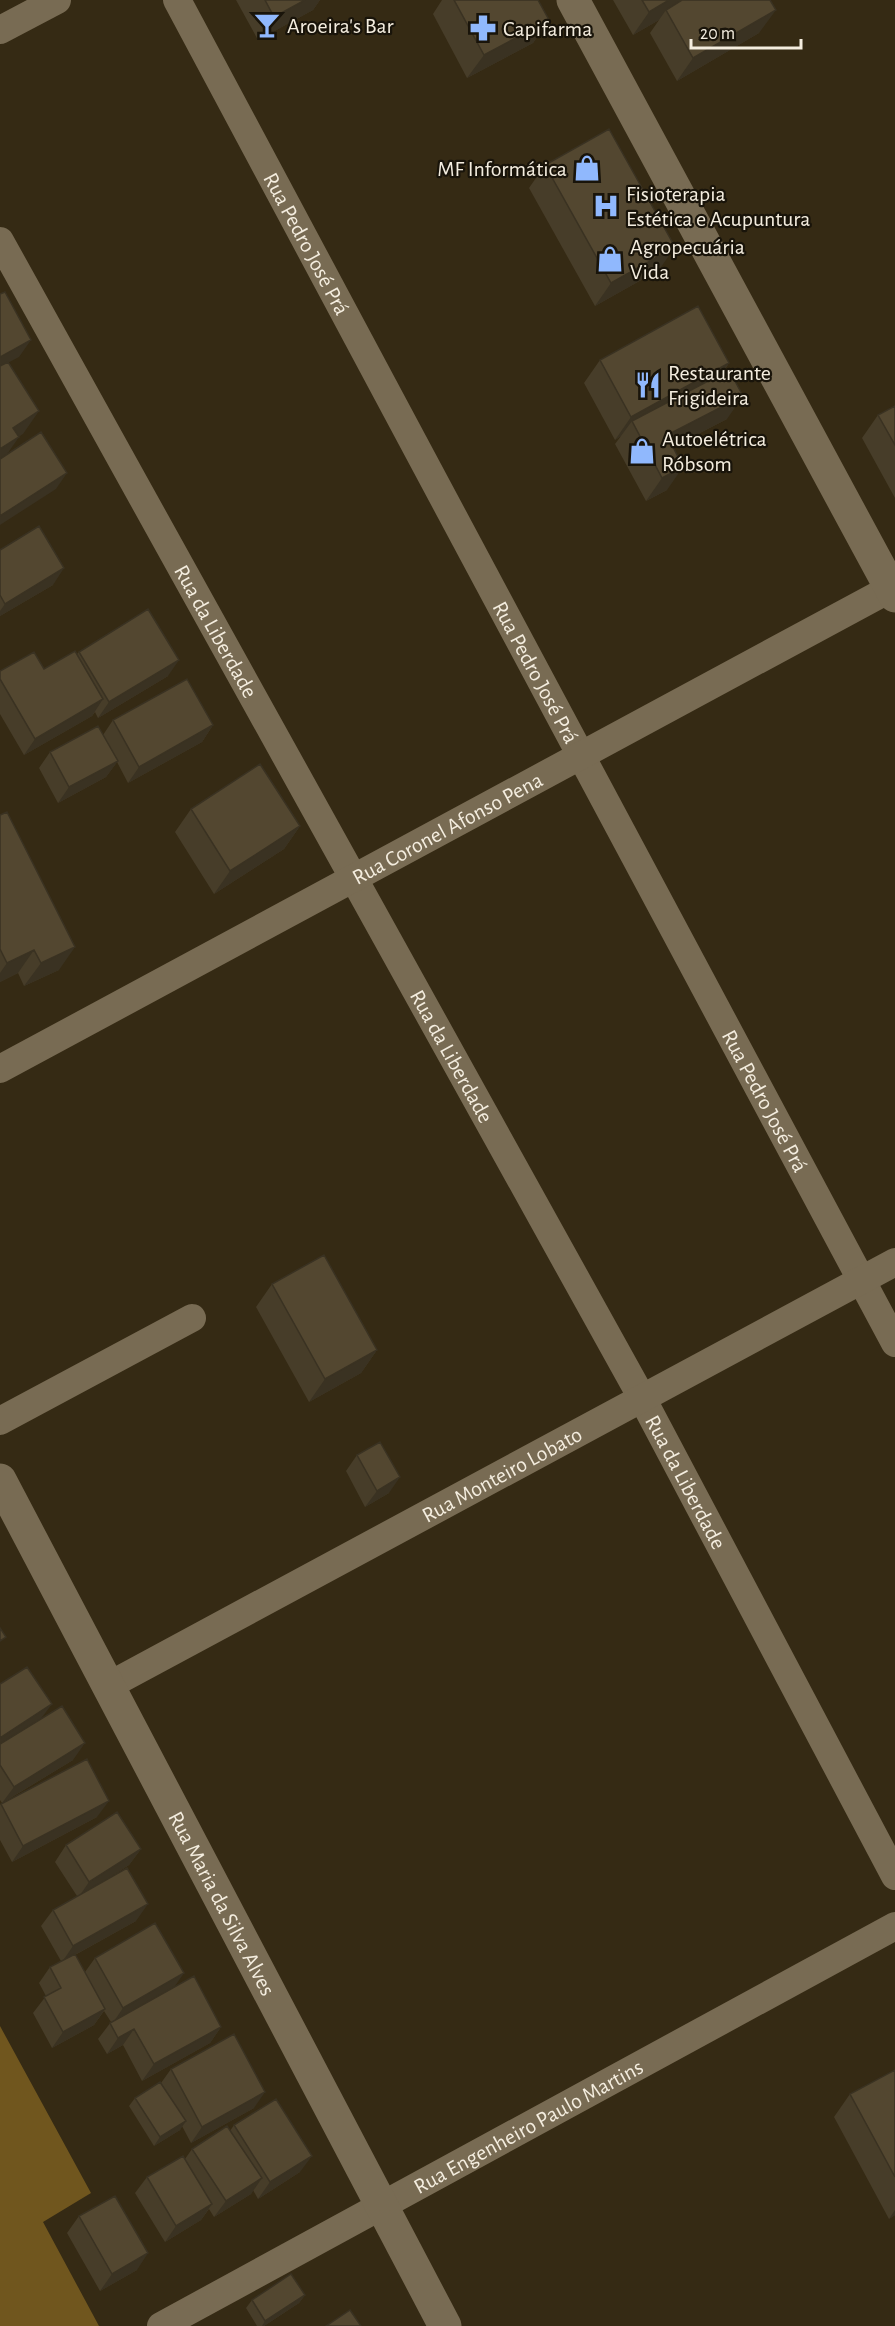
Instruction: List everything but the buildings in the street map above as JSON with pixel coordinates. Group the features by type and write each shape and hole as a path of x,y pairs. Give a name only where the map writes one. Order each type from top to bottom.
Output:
{"street":[{"path":"0,30 57,0"},
{"name":"Rua Pedro José Prá","path":"177,0 895,1343"},
{"path":"573,0 894,590"},
{"name":"Rua da Liberdade","path":"0,241 642,1398 895,1876"},
{"name":"Rua Coronel Afonso Pena","path":"0,1069 894,590"},
{"name":"Rua Monteiro Lobato","path":"108,1686 895,1262"},
{"path":"0,1421 192,1318"},
{"name":"Rua Maria da Silva Alves","path":"0,1480 445,2326"},
{"name":"Rua Engenheiro Paulo Martins","path":"161,2326 895,1926"}],"shaded area":[{"path":"0,2026 91,2193 43,2222 99,2326 0,2326"}],"place":[{"name":"Aroeira's Bar","path":"267,25"},
{"name":"Capifarma","path":"483,28"},
{"name":"MF Informática","path":"587,168"},
{"name":"Fisioterapia Estética e Acupuntura","path":"606,206"},
{"name":"Agropecuária Vida","path":"610,259"},
{"name":"Restaurante Frigideira","path":"648,385"},
{"name":"Autoelétrica Róbsom","path":"642,451"}]}
